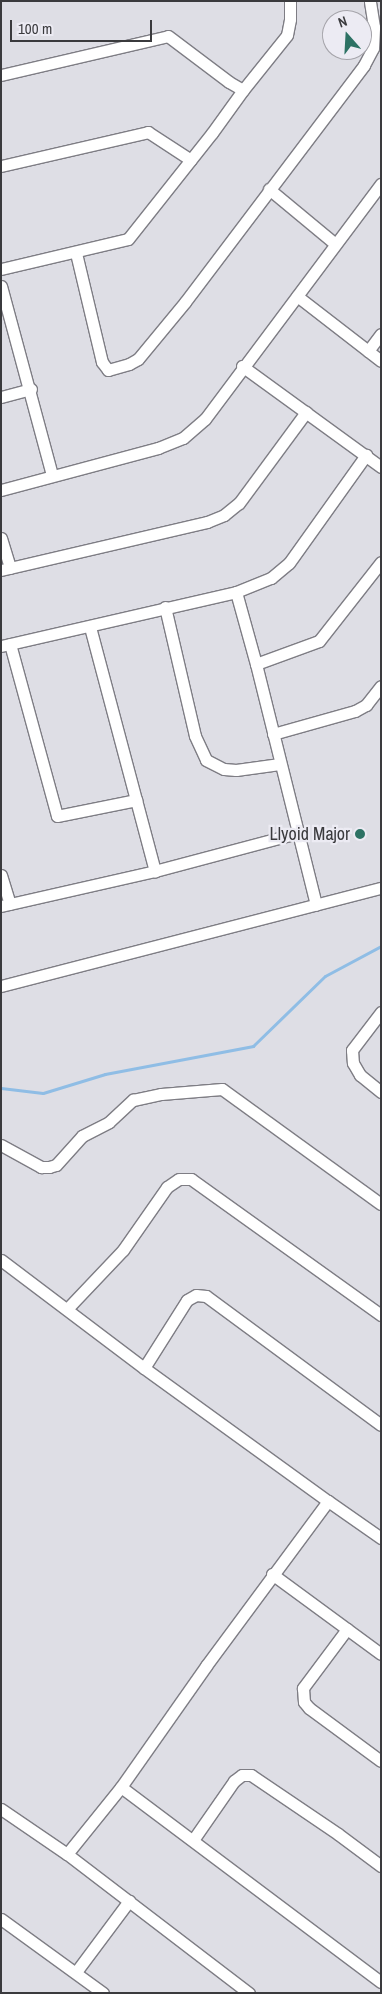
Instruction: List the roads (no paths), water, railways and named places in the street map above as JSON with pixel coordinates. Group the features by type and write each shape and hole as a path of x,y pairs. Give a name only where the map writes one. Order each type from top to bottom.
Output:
{"street":[{"path":"1,269 76,253 128,239 287,35 290,19 290,1"},
{"path":"76,253 102,362 108,370 129,364 138,359 185,302 364,65 372,48 374,27 370,1"},
{"path":"1,75 168,36 229,82 243,90"},
{"path":"1,166 148,132 191,160"},
{"path":"1,490 158,448 183,438 205,419 334,243 381,184"},
{"path":"269,190 334,243"},
{"path":"1,286 31,389 52,475"},
{"path":"297,296 381,361"},
{"path":"368,351 381,334"},
{"path":"242,366 381,466"},
{"path":"1,397 31,389"},
{"path":"1,538 6,569 207,522 224,515 239,502 306,412"},
{"path":"136,800 57,816 6,645 236,592 271,578 282,572 366,455"},
{"path":"256,664 319,641 381,562"},
{"path":"236,592 256,664 316,905"},
{"path":"165,607 196,736 206,760 224,769 236,770 280,764"},
{"path":"90,627 155,871"},
{"path":"273,734 355,711 366,705 381,686"},
{"path":"1,875 5,905 155,871 298,833"},
{"path":"1,986 381,888"},
{"path":"381,1012 352,1050 353,1063 360,1074 381,1092"},
{"path":"1,1145 41,1167 49,1167 56,1165 82,1136 109,1122 133,1100 162,1094 222,1089 381,1204"},
{"path":"67,1309 123,1250 168,1187 179,1179 192,1179 381,1315"},
{"path":"1,1260 144,1368 381,1538"},
{"path":"144,1368 187,1300 196,1296 206,1296 381,1425"},
{"path":"67,1854 121,1787 272,1574 328,1501"},
{"path":"272,1574 381,1654"},
{"path":"347,1629 303,1688 304,1702 309,1708 381,1761"},
{"path":"193,1840 234,1781 242,1775 251,1775 338,1834 381,1866"},
{"path":"121,1787 381,1982"},
{"path":"1,1809 67,1854 249,1993"},
{"path":"76,1972 129,1901"},
{"path":"1,1919 103,1993"}],"waterway":[{"path":"1,1088 43,1093 105,1074 253,1046 325,976 381,946"}],"place":[{"name":"Llyoid Major","path":"360,834"}]}
